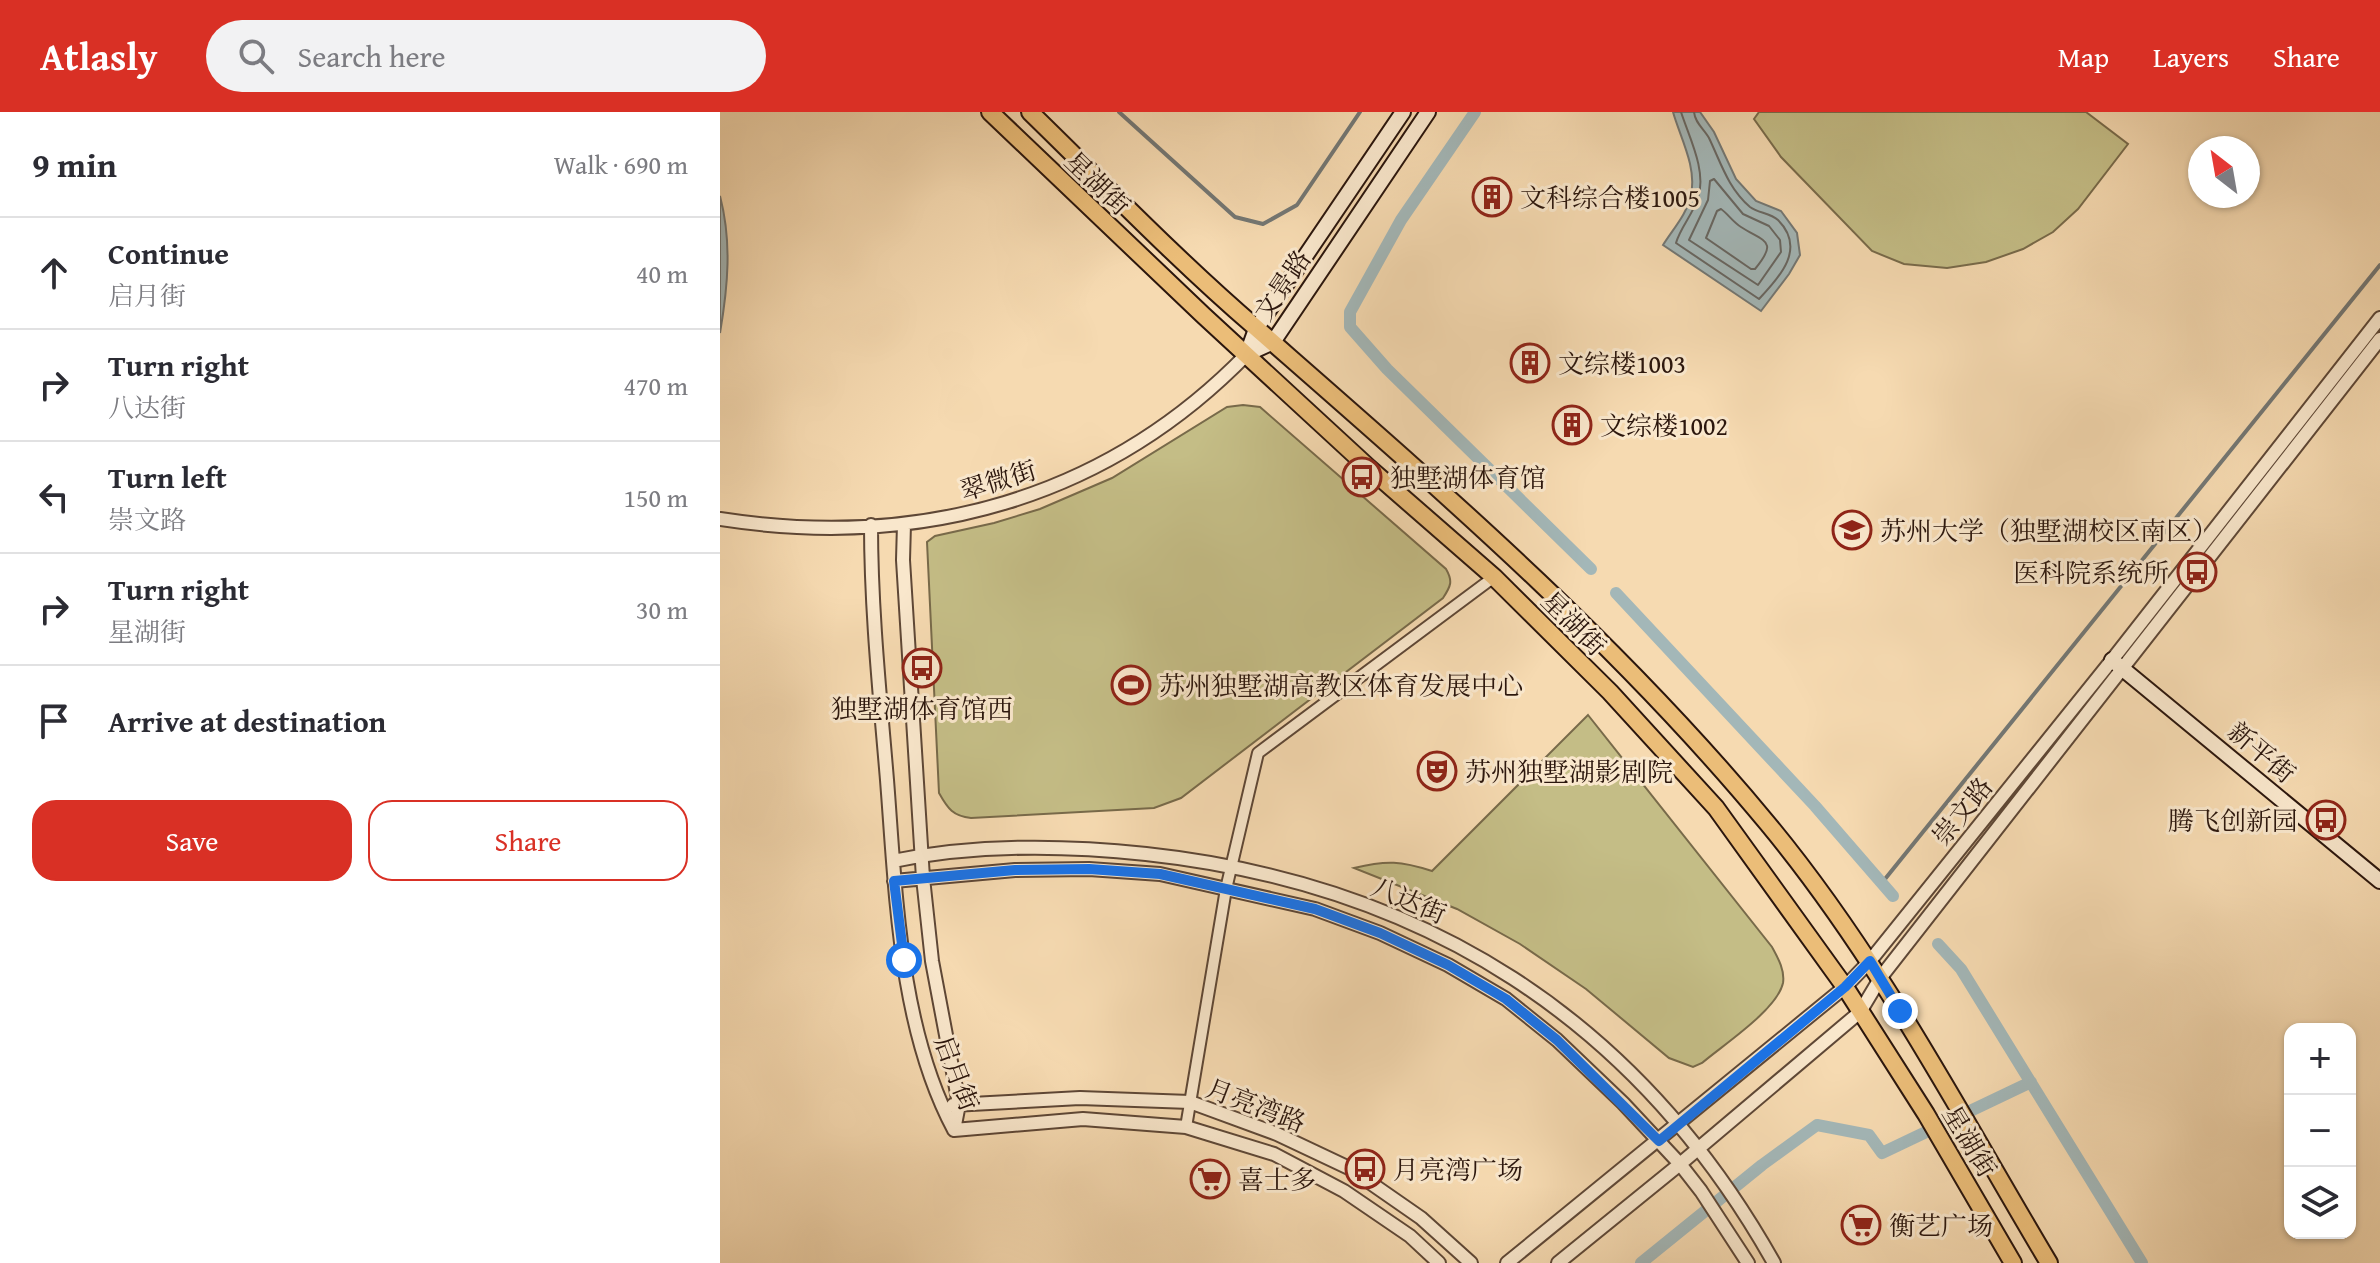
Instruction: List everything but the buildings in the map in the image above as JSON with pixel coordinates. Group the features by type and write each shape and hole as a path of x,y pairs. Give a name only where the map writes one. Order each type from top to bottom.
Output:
{"main road":[{"name":"星湖街","path":"990,112 1203,315 1369,468 1494,577 1610,692 1716,808 1845,987 1926,1114 2013,1263"},
{"name":"星湖街","path":"1030,112 1256,329 1574,613 1675,718 1770,826 1881,977 2049,1263"},
{"name":"文景路","path":"1247,354 1256,329 1403,112"},
{"name":"文景路","path":"1247,354 1273,342 1428,112"},
{"name":"新平街","path":"2117,664 2380,881"}],"street":[{"name":"崇文路","path":"1558,1263 1860,1012 1881,977 2380,318"},
{"name":"崇文路","path":"1507,1263 1845,987 1870,961 2117,664 2380,339"},
{"name":"翠微街","path":"720,519 794,527 904,524 1000,506 1091,470 1134,447 1175,419 1247,354"},
{"name":"启月街","path":"904,524 903,560 923,878 932,961 959,1104 954,1130"},
{"name":"启月街","path":"871,525 894,881 918,1034 941,1105 954,1130"},
{"path":"1186,1127 1226,889 1258,753 1494,577"},
{"name":"八达街","path":"893,861 922,855 1016,848 1091,848 1232,865 1386,911 1460,947 1522,983 1624,1065 1699,1147 1746,1213 1774,1263"},
{"name":"八达街","path":"894,881 1015,870 1089,869 1160,874 1315,909 1380,933 1448,965 1506,999 1557,1040 1680,1164 1727,1228 1748,1263"},
{"name":"月亮湾路","path":"941,1105 1080,1098 1190,1102 1277,1134 1349,1168 1421,1218 1471,1263"},
{"name":"月亮湾路","path":"954,1130 1083,1119 1186,1127 1274,1154 1344,1191 1410,1236 1439,1263"}],"shaded area":[{"path":"1759,112 2086,112 2128,144 2078,209 2053,232 2023,249 1986,262 1947,268 1904,264 1872,251 1781,157 1754,119"},
{"name":"苏州独墅湖高教区体育发展中心","path":"1227,407 1260,407 1446,569 1450,584 1443,598 1181,798 1154,808 971,818 955,813 939,793 927,542 935,536 1040,509 1112,478"},
{"path":"1588,715 1772,947 1782,969 1783,983 1771,1004 1735,1037 1693,1067 1669,1058 1586,989 1520,944 1457,909 1354,868 1394,863 1432,871"}],"water":[{"path":"1673,112 1700,112 1714,132 1736,179 1756,201 1781,211 1797,233 1800,255 1761,311 1663,245 1687,208 1692,184 1690,163"},
{"path":"720,196 728,264 720,333"}],"waterway":[{"path":"1119,112 1235,217 1263,224 1297,205 1360,112"},
{"path":"1475,112 1401,220 1350,312 1350,327 1387,369 1591,569"},
{"path":"1881,884 2380,265"},
{"path":"1616,593 1815,806 1893,896"},
{"path":"1938,944 1961,969 2142,1263"},
{"path":"1641,1263 1762,1165 1817,1125 1869,1135 1882,1153 2031,1082"}],"place":[{"name":"文科综合楼1005","path":"1492,197"},
{"name":"文综楼1003","path":"1530,363"},
{"name":"文综楼1002","path":"1572,425"},
{"name":"独墅湖体育馆","path":"1362,477"},
{"name":"苏州大学（独墅湖校区南区）","path":"1852,530"},
{"name":"医科院系统所","path":"2197,572"},
{"name":"独墅湖体育馆西","path":"922,668"},
{"name":"苏州独墅湖高教区体育发展中心","path":"1131,685"},
{"name":"苏州独墅湖影剧院","path":"1437,771"},
{"name":"腾飞创新园","path":"2326,820"},
{"name":"月亮湾广场","path":"1365,1169"},
{"name":"喜士多","path":"1210,1179"},
{"name":"衡艺广场","path":"1861,1225"}],"route":[{"path":"904,960 894,881 1015,870 1089,869 1160,874 1315,909 1380,933 1448,965 1506,999 1557,1040 1659,1141 1845,987 1870,961 1900,1011"}]}
